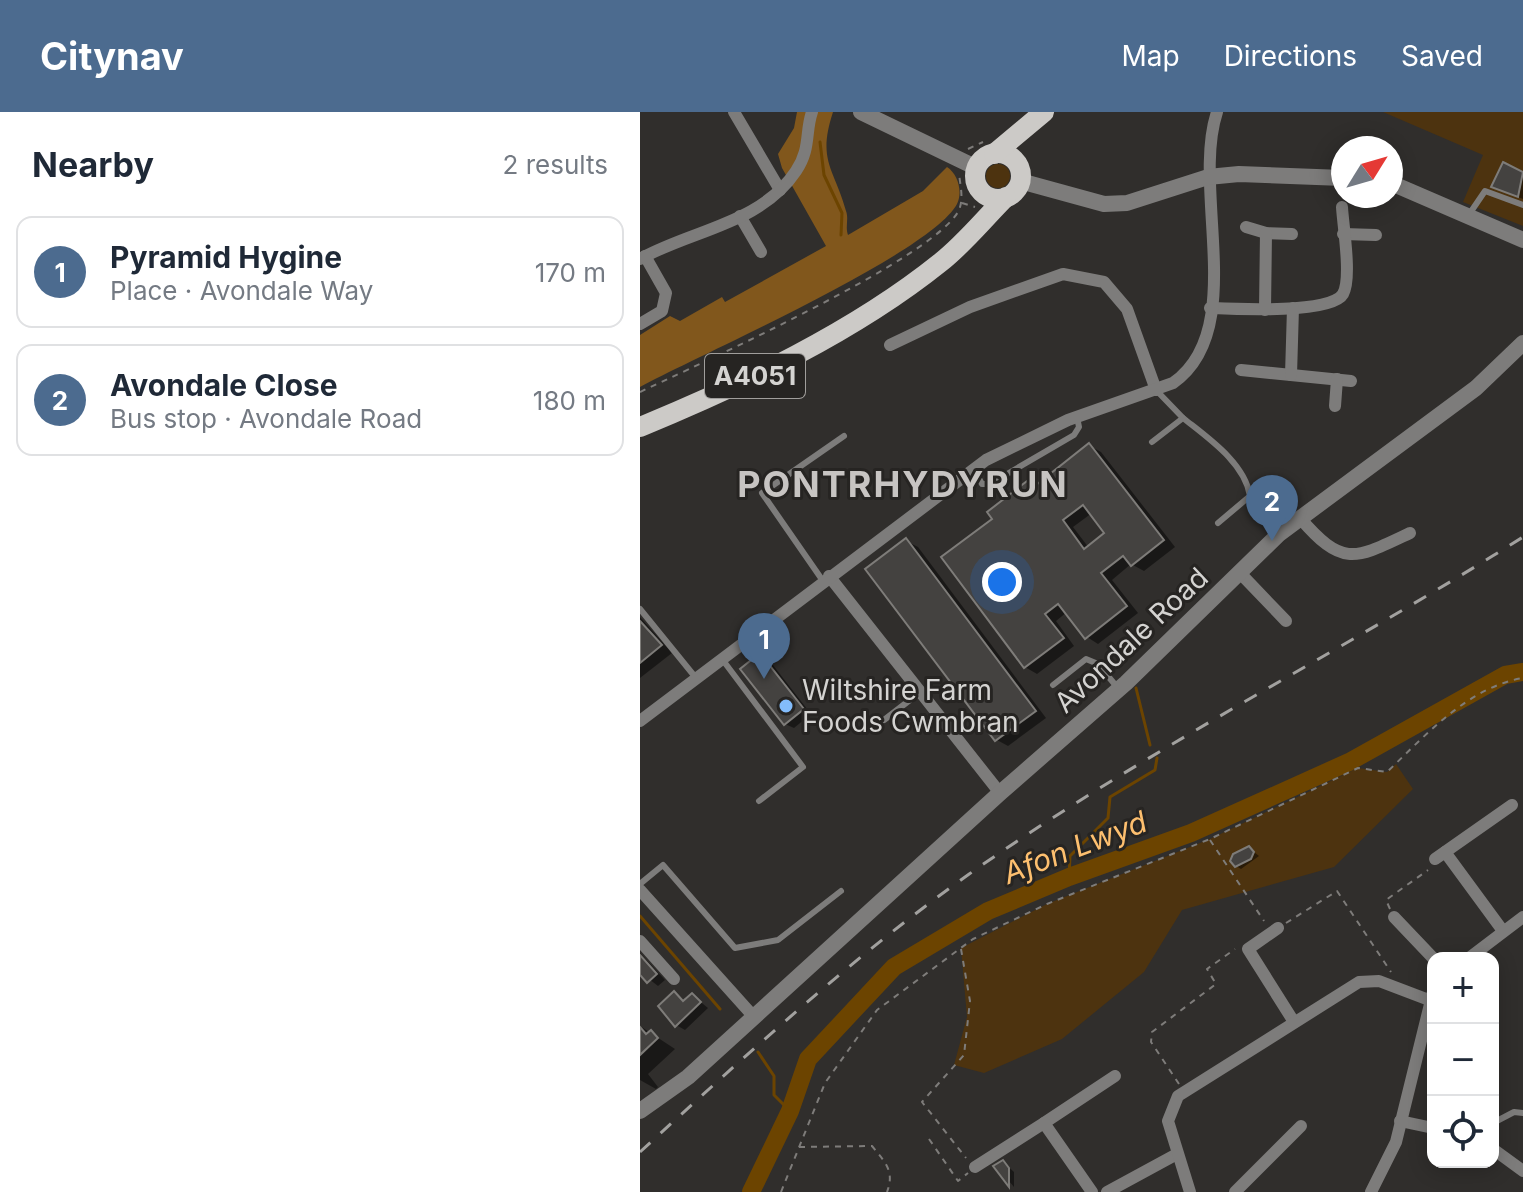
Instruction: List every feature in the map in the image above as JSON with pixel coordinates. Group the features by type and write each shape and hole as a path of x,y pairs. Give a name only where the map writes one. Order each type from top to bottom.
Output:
{"main road":[{"path":"973,173 990,198 1006,197 1020,174 1020,152 1038,117"},
{"path":"979,225 973,173 991,146 1038,117"},
{"path":"991,146 1011,158 1020,174"},
{"name":"A4051","path":"640,427 728,391 865,314 939,264 1006,197"}],"street":[{"path":"734,112 780,190"},
{"path":"640,324 662,311 666,293 642,257 673,242 723,226 780,190 797,170 810,140 812,112"},
{"path":"861,112 973,173"},
{"path":"640,721 973,468 1035,434 1156,390 1188,372 1201,355 1208,334 1213,254 1208,177 1210,142 1217,112"},
{"path":"1020,174 1104,204 1127,203 1208,177 1270,174 1331,177"},
{"path":"1403,188 1523,240"},
{"path":"1210,308 1265,310 1334,302 1343,294 1342,208"},
{"path":"740,216 761,252"},
{"path":"1246,227 1266,233 1292,234"},
{"path":"1265,310 1266,233"},
{"path":"1343,234 1376,235"},
{"path":"890,345 970,307 1063,274 1104,282 1127,309 1156,390"},
{"path":"1291,375 1293,308"},
{"name":"Avondale Road","path":"640,1111 688,1077 1119,689 1300,518 1476,388 1523,343"},
{"path":"1241,370 1351,381"},
{"path":"1335,406 1337,379"},
{"path":"1300,518 1328,548 1349,557 1366,554 1410,533"},
{"path":"1240,573 1286,621"},
{"path":"826,579 1000,793"},
{"path":"1503,931 1440,856 1512,805"},
{"path":"640,887 754,1017"},
{"path":"1394,917 1427,952"},
{"path":"1477,952 1523,917"},
{"path":"1275,930 1248,949 1294,1022"},
{"path":"640,941 674,979"},
{"path":"1190,1192 1168,1113 1178,1096 1367,980 1427,995"},
{"path":"1371,1192 1396,1142 1427,1012"},
{"path":"975,1167 1115,1076"},
{"path":"1400,1121 1427,1127"},
{"path":"1044,1123 1092,1192"},
{"path":"1235,1192 1301,1126"},
{"path":"1499,1153 1523,1171"},
{"path":"1107,1192 1177,1154"}],"lane":[{"path":"1468,217 1485,191 1523,205"},
{"path":"1156,390 1183,418 1216,444 1248,483 1250,496 1218,523"},
{"path":"973,468 982,484 990,484 1074,435 1079,427 1077,417"},
{"path":"1152,442 1183,418"},
{"path":"826,579 762,493 844,436"},
{"path":"640,609 696,678"},
{"path":"722,659 803,767 759,801"},
{"path":"1053,685 1086,659 1098,664 1119,689"},
{"path":"884,720 919,693"},
{"path":"640,887 663,865 735,948 778,940 841,891"},
{"path":"1499,1120 1514,1112 1523,1113"}],"path":[{"path":"640,392 907,256 958,211 962,197 959,173 973,173 968,149 991,146"},
{"path":"781,1192 825,1083 877,1010 961,948 1047,904 1210,839 1358,768 1387,772 1448,714 1506,681 1523,678"},
{"path":"1210,839 1275,930 1337,891 1403,990"},
{"path":"1394,917 1386,900 1432,867 1440,856"},
{"path":"929,1139 958,1181 975,1167 922,1102 964,1055 970,1001 961,948"},
{"path":"1185,1092 1151,1042 1152,1032 1216,984 1207,969 1236,949 1248,949"},
{"path":"799,1147 872,1146 889,1166 892,1180 887,1192"}],"shaded area":[{"path":"797,112 833,112 828,129 827,154 847,214 848,235 923,191 947,167 958,184 960,194 957,204 938,225 861,275 640,387 640,335 670,316 680,321 722,297 725,302 826,246 782,168 778,154 794,128"},
{"path":"1383,112 1523,112 1523,226 1463,202 1483,155"},
{"path":"998,164 1007,167 1010,176 1007,185 998,188 989,185 986,176 989,167"},
{"path":"1396,764 1413,789 1334,867 1182,910 1144,972 1062,1039 984,1073 954,1065 967,1017 961,948 1047,904 1210,839 1358,768 1387,772"}],"building":[{"path":"1503,162 1523,172 1518,197 1491,187"},
{"path":"1089,443 1164,540 1131,566 1123,556 1101,573 1127,606 1085,639 1058,604 1045,614 1064,638 1024,668 941,557 992,519 987,512 1031,478 1036,485","holes":["1083,505 1104,533 1084,549 1063,520"]},
{"path":"906,538 1036,711 995,741 865,569"},
{"path":"640,621 662,645 640,663"},
{"path":"760,653 804,709 784,725 740,669"},
{"path":"1249,846 1254,852 1251,859 1235,867 1230,861 1233,854"},
{"path":"640,955 657,974 647,983 640,975"},
{"path":"674,991 683,1001 692,993 701,1002 675,1027 658,1006"},
{"path":"640,1027 646,1034 651,1030 658,1038 640,1055"},
{"path":"1003,1160 1009,1168 1009,1187 993,1166"}],"waterway":[{"path":"820,142 824,175 842,213 841,235"},
{"name":"Afon Lwyd","path":"751,1192 790,1111 808,1059 894,967 988,911 1069,877 1191,833 1349,762 1505,675 1523,672"},
{"path":"1136,688 1150,745"},
{"path":"1069,877 1070,856 1108,818 1110,797 1155,770 1157,758"},
{"path":"640,916 720,1009"},
{"path":"758,1052 774,1076 774,1095 790,1111"}],"railway":[{"path":"640,1152 862,956 1004,850 1132,769 1523,537"}],"place":[{"name":"Avondale Close","path":"1272,541"},
{"name":"Pyramid Hygine","path":"764,679"},
{"name":"Wiltshire Farm Foods Cwmbran","path":"786,706"}],"district":[{"name":"PONTRHYDYRUN","path":"903,484"}]}
